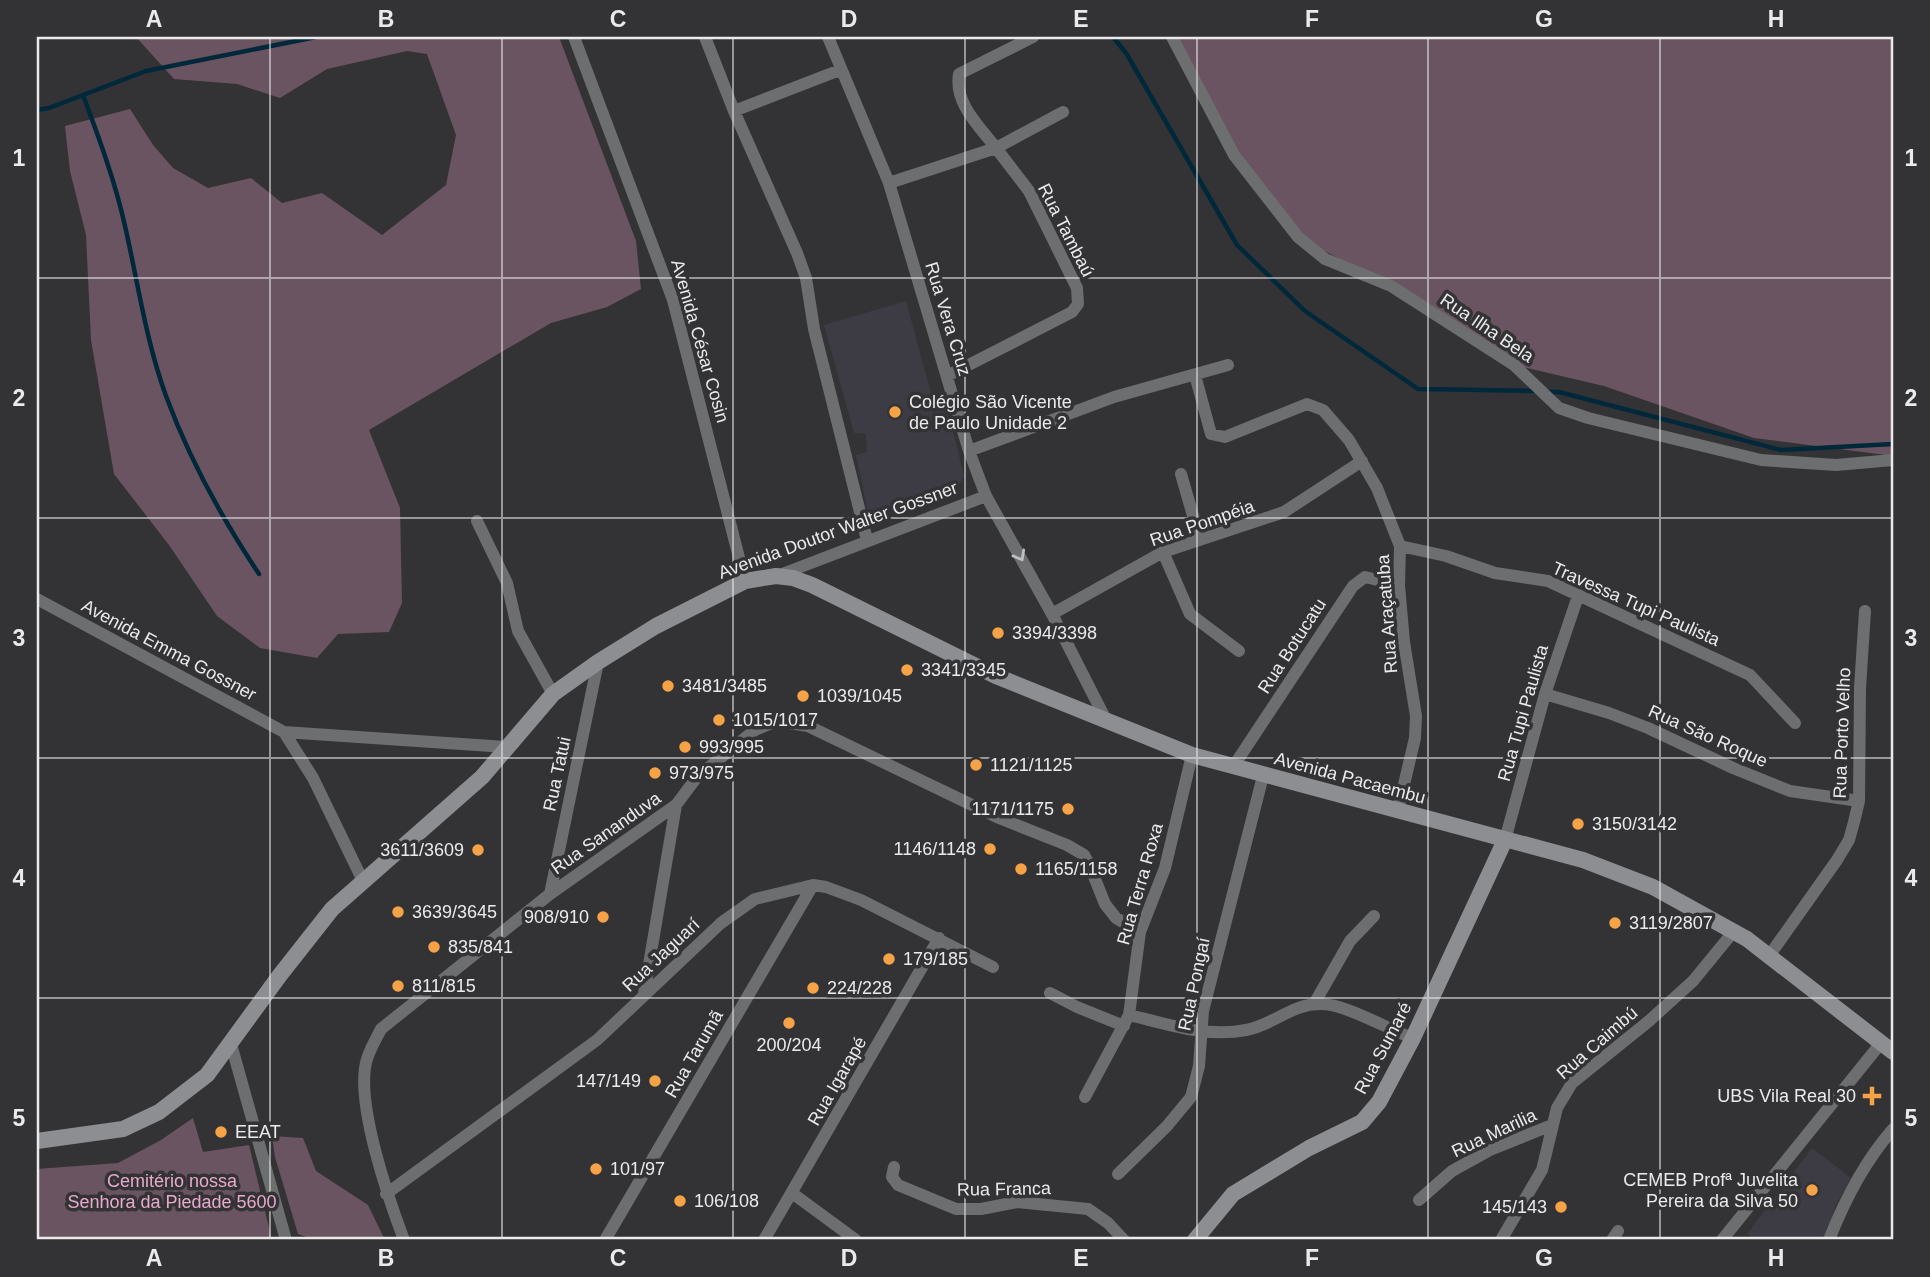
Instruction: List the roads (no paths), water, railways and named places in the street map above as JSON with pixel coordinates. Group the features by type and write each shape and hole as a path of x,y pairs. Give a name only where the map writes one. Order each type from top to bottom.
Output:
{"main road":[{"name":"Avenida Doutor Walter Gossner","path":"37,1141 123,1129 159,1112 207,1075 332,909 482,777 553,694 656,626 745,581 775,576"},
{"name":"Avenida Pacaembu","path":"775,576 793,578 812,585 996,676 1192,755 1583,860 1653,887 1734,931 1887,1047"},
{"name":"Rua Sumaré","path":"1195,1240 1233,1195 1309,1148 1362,1122 1379,1102 1413,1038 1505,840"}],"street":[{"name":"Avenida César Cosin","path":"575,37 673,300 745,581"},
{"path":"705,37 806,278 814,329 867,540"},
{"name":"Rua Vera Cruz","path":"828,37 889,183 969,451 986,496 1052,614 1105,718"},
{"path":"996,148 964,105 957,88 959,74 1033,37"},
{"name":"Rua Ilha Bela","path":"1172,37 1234,155 1298,237 1325,259 1391,286 1514,365 1559,408 1588,418 1761,460 1836,465 1893,460"},
{"path":"734,111 840,70"},
{"path":"889,183 996,148 1063,112"},
{"name":"Rua Tambaú","path":"947,376 1072,312 1078,304 1077,288 1029,191 996,148"},
{"path":"969,451 1114,397 1228,365"},
{"name":"Rua Araçatuba","path":"1195,375 1211,434 1225,437 1307,404 1323,410 1335,422 1377,488 1400,546 1399,585 1404,642 1416,716 1415,738 1398,810"},
{"name":"Rua Pompéia","path":"1052,614 1163,552 1284,512 1362,461"},
{"path":"1181,474 1200,540"},
{"name":"Avenida Doutor Walter Gossner","path":"775,576 986,496"},
{"path":"477,521 507,583 518,631 553,694"},
{"name":"Travessa Tupi Paulista","path":"1400,546 1447,556 1495,573 1548,581 1750,675 1795,723"},
{"path":"1163,552 1190,614 1239,651"},
{"name":"Rua Botucatu","path":"1233,767 1353,586 1366,578 1399,585"},
{"name":"Rua Tupi Paulista","path":"1505,840 1545,694 1578,596"},
{"name":"Avenida Emma Gossner","path":"37,599 284,732 506,747"},
{"name":"Rua Porto Velho","path":"1769,956 1849,839 1858,801 1860,688 1866,611"},
{"name":"Rua Tatui","path":"550,894 598,662"},
{"name":"Rua São Roque","path":"1545,694 1648,728 1733,768 1790,790 1858,801"},
{"name":"Rua Sananduva","path":"404,1240 386,1194 371,1131 365,1091 366,1061 381,1029 550,894 676,805 697,776 755,730 777,721 808,726 999,818 1067,845 1084,855 1110,911 1116,918 1140,932"},
{"name":"Avenida Emma Gossner","path":"284,732 313,778 363,881"},
{"name":"Rua Terra Roxa","path":"1085,1097 1127,1020 1140,932 1166,868 1192,755"},
{"name":"Rua Pongaí","path":"1118,1174 1167,1126 1191,1097 1199,1066 1203,1011 1263,776"},
{"path":"644,994 676,805"},
{"path":"813,885 861,900 993,967"},
{"name":"Rua Jaguarí","path":"386,1194 597,1040 721,923 755,899 813,885"},
{"name":"Rua Tarumã","path":"605,1240 813,885"},
{"path":"1314,1004 1350,942 1374,916"},
{"name":"Rua Caimbú","path":"1501,1240 1542,1170 1552,1125 1563,1096 1572,1083 1649,1021 1693,981 1734,931"},
{"name":"Rua Igarapé","path":"764,1240 939,938"},
{"path":"1050,993 1077,1007 1127,1020 1200,1032 1245,1031 1287,1011 1314,1004 1338,1007 1413,1038"},
{"path":"231,1044 286,1240"},
{"path":"1722,1240 1887,1047"},
{"name":"Rua Marilia","path":"1419,1200 1452,1171 1490,1150 1552,1125"},
{"path":"1829,1240 1843,1202 1872,1153 1893,1129"},
{"name":"Rua Franca","path":"894,1167 892,1177 898,1185 956,1209 981,1209 1017,1202 1088,1209 1108,1223 1124,1240"},
{"path":"792,1192 856,1240"}],"waterway":[{"path":"37,110 49,108 146,71 316,37"},
{"path":"1113,37 1126,53 1237,245 1305,311 1418,389 1536,391"},
{"path":"83,95 116,193 148,333 166,396 207,488 259,574"},
{"path":"1545,392 1559,392 1781,450 1893,444"}],"place":[{"name":"Colégio São Vicente de Paulo Unidade 2","path":"895,412"},
{"name":"3394/3398","path":"998,633"},
{"name":"3341/3345","path":"907,670"},
{"name":"3481/3485","path":"668,686"},
{"name":"1039/1045","path":"803,696"},
{"name":"1015/1017","path":"719,720"},
{"name":"993/995","path":"685,747"},
{"name":"1121/1125","path":"976,765"},
{"name":"973/975","path":"655,773"},
{"name":"1171/1175","path":"1068,809"},
{"name":"3150/3142","path":"1578,824"},
{"name":"1146/1148","path":"990,849"},
{"name":"3611/3609","path":"478,850"},
{"name":"1165/1158","path":"1021,869"},
{"name":"3639/3645","path":"398,912"},
{"name":"908/910","path":"603,917"},
{"name":"3119/2807","path":"1615,923"},
{"name":"835/841","path":"434,947"},
{"name":"179/185","path":"889,959"},
{"name":"811/815","path":"398,986"},
{"name":"224/228","path":"813,988"},
{"name":"200/204","path":"789,1023"},
{"name":"147/149","path":"655,1081"},
{"name":"UBS Vila Real 30","path":"1872,1096"},
{"name":"EEAT","path":"221,1132"},
{"name":"101/97","path":"596,1169"},
{"name":"CEMEB Profª Juvelita Pereira da Silva 50","path":"1812,1190"},
{"name":"106/108","path":"680,1201"},
{"name":"145/143","path":"1561,1207"}],"park label":[{"name":"Cemitério nossa Senhora da Piedade 5600","path":"172,1191"}]}
